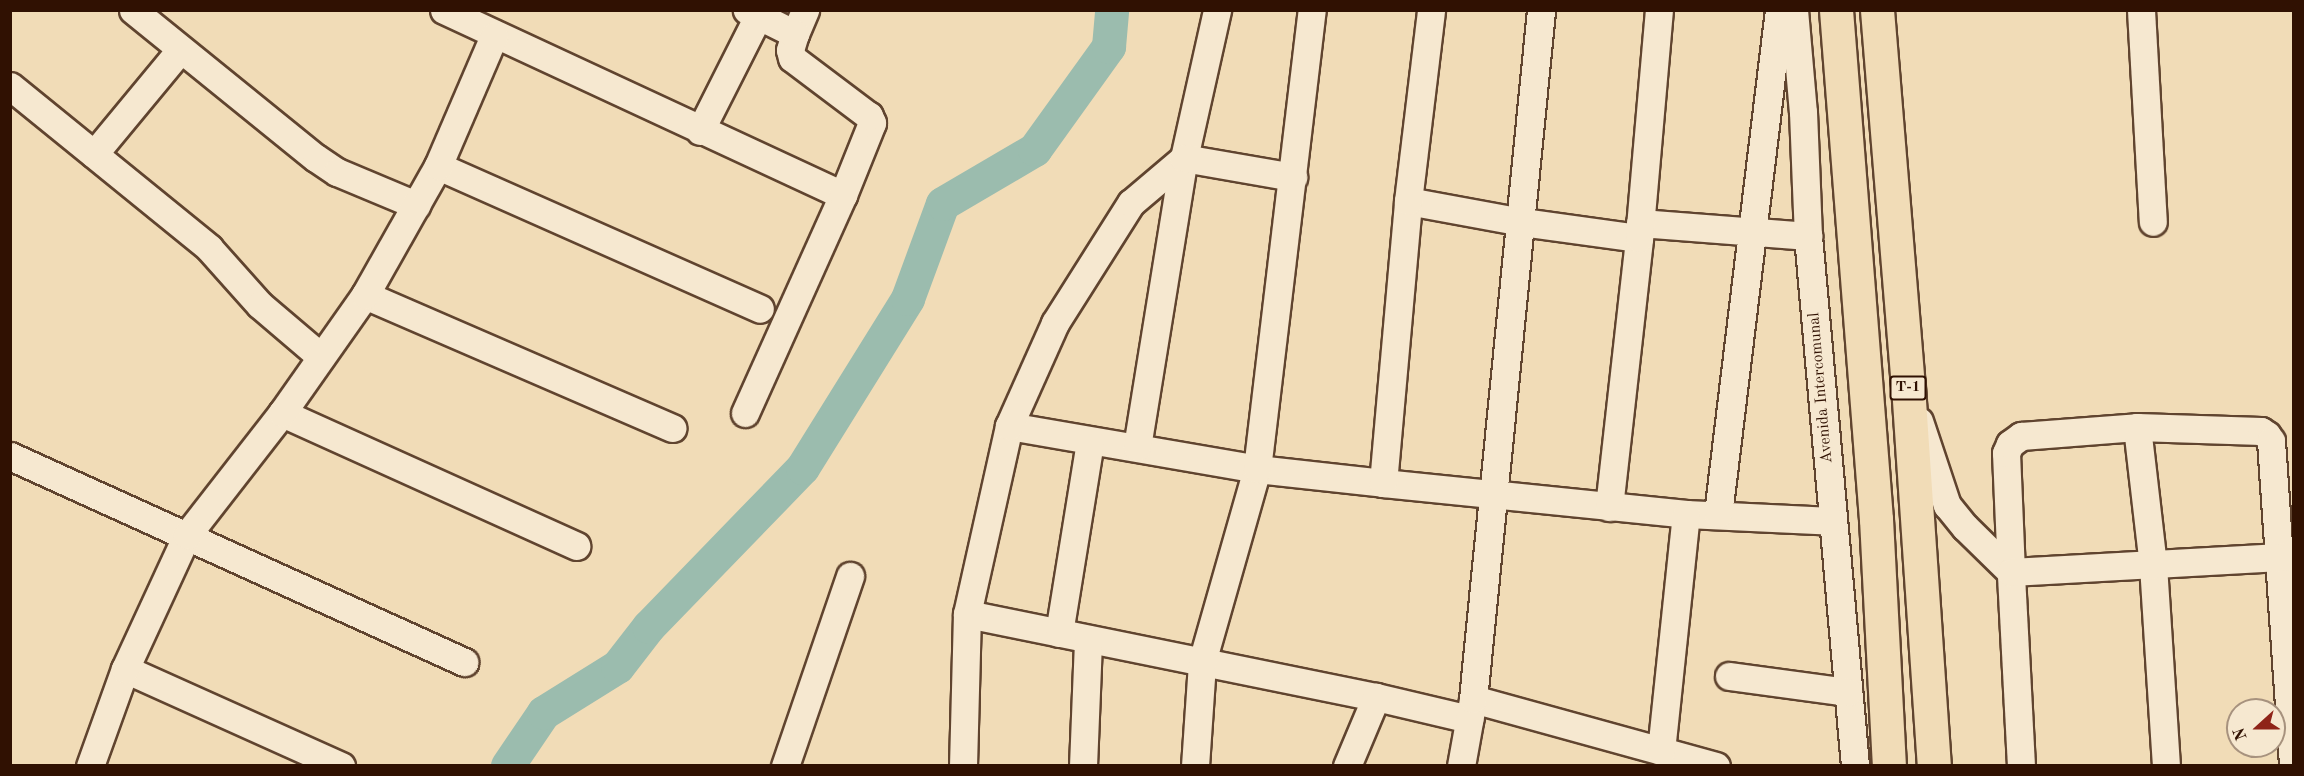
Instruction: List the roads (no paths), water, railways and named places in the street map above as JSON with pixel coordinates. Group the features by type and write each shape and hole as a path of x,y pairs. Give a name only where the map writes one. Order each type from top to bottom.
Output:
{"main road":[{"name":"T-1","path":"1836,10 1876,519 1889,765"},
{"name":"T-1","path":"1877,10 1908,386 1934,765"}],"street":[{"path":"133,10 180,50 337,172 416,205"},
{"path":"444,10 494,36 843,195"},
{"path":"1137,447 1184,158 1217,10"},
{"path":"1196,765 1202,662 1257,469 1312,10"},
{"path":"1383,483 1408,201 1431,10"},
{"path":"1461,765 1471,709 1522,222 1541,10"},
{"path":"1609,507 1639,230 1659,10"},
{"path":"1718,514 1779,10"},
{"name":"Avenida Intercomunal","path":"1794,10 1803,112 1808,236 1855,765"},
{"path":"2141,10 2153,222"},
{"path":"700,131 752,13 800,22 790,50 792,58 869,116 872,123 843,195 745,413"},
{"path":"90,765 125,669 187,535 282,413 365,295 438,166 494,36"},
{"path":"94,154 180,50"},
{"path":"10,86 209,248 247,292 321,357"},
{"path":"1184,158 1293,177"},
{"path":"963,765 967,614 1009,426 1055,323 1131,204 1184,158"},
{"path":"438,166 760,309"},
{"path":"1408,201 1522,222 1639,230 1751,232 1808,236"},
{"path":"365,295 672,428"},
{"path":"1908,386 1947,505 1965,527 2011,572 2286,556"},
{"path":"282,413 576,546"},
{"path":"1009,426 1257,469 1686,514 1832,521"},
{"path":"2137,427 2153,565 2166,765"},
{"path":"2021,765 2006,453 2010,444 2021,436 2137,427 2261,431 2268,435 2271,441 2286,556 2293,765"},
{"path":"1059,633 1090,441"},
{"path":"10,456 464,662"},
{"path":"1661,751 1686,514"},
{"path":"785,765 850,576"},
{"path":"967,614 1376,697 1471,709 1716,765"},
{"path":"1083,765 1088,639"},
{"path":"125,669 341,765"},
{"path":"1729,676 1848,692"},
{"path":"1347,765 1376,697"}],"waterway":[{"path":"508,766 544,713 618,667 649,627 803,468 908,299 943,204 1035,150 1109,47 1112,10"}]}
